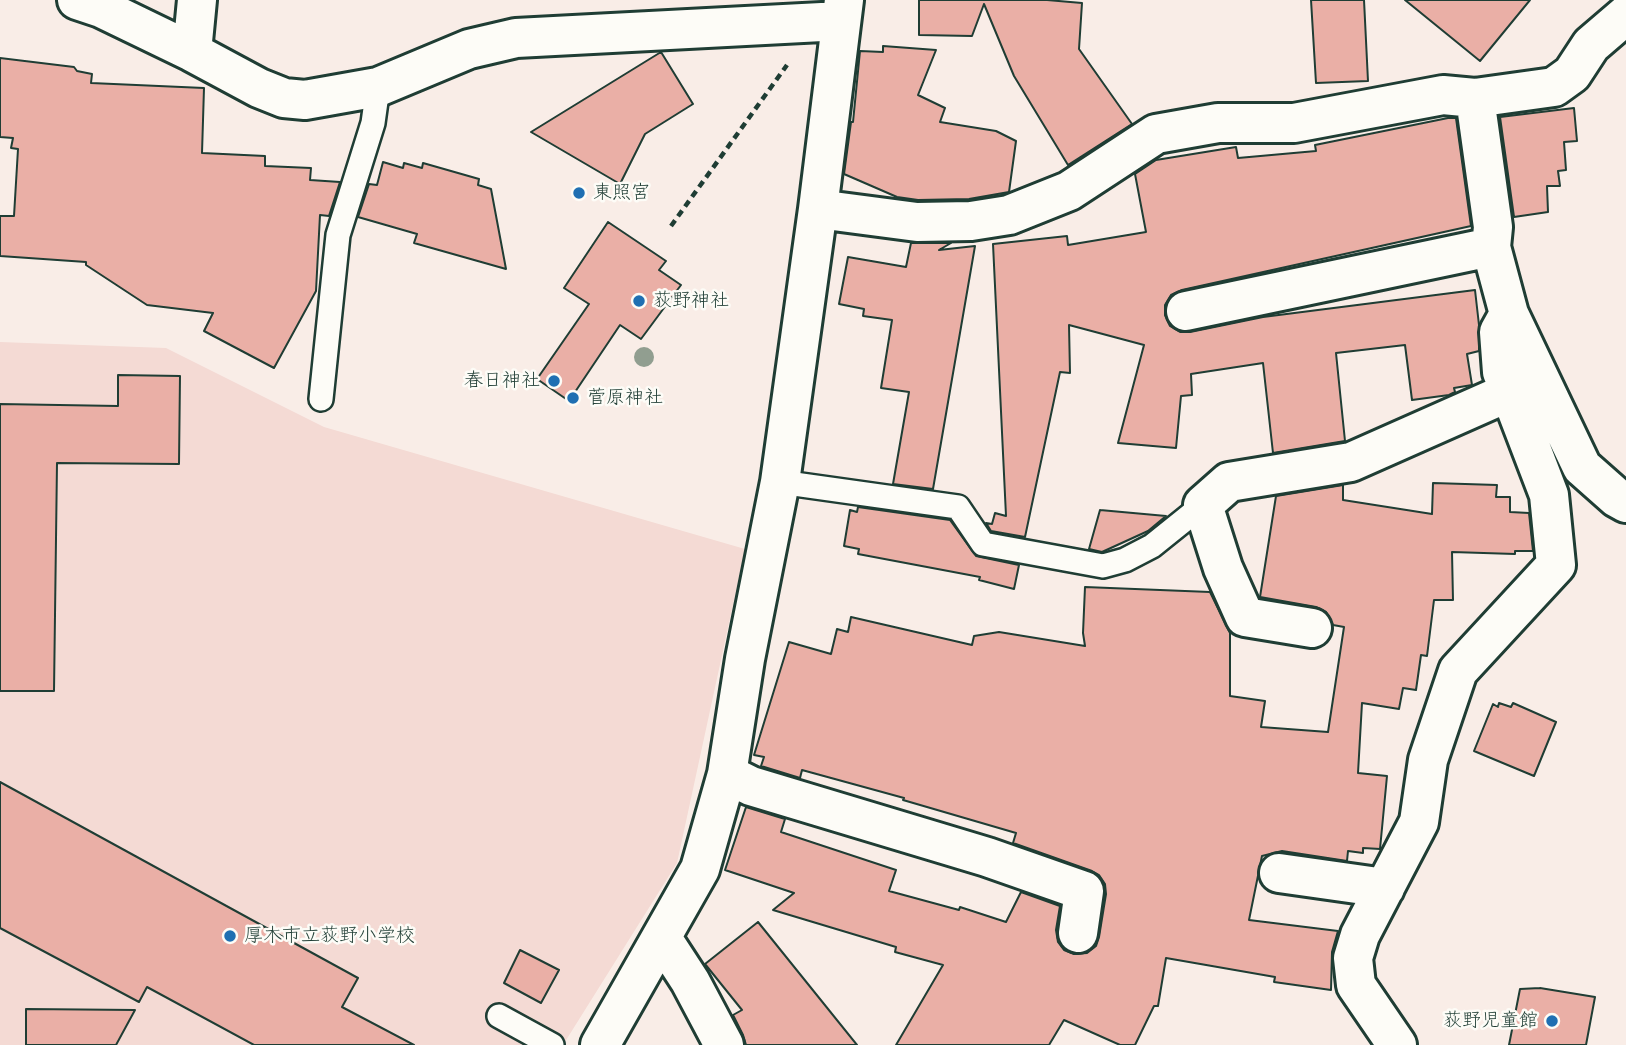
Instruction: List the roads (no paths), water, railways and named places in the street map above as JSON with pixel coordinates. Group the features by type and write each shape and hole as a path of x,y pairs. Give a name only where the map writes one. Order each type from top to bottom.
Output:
{"street":[{"path":"77,0 101,8 192,52 258,88 284,98 304,100 378,87 469,50 516,38 835,14 818,209 780,482 745,659 727,774 700,869 600,1045"},
{"path":"192,52 197,0"},
{"path":"818,209 917,222 971,221 1009,215 1069,191 1157,134 1217,123 1294,123 1443,95 1475,97 1554,87 1572,74 1591,45 1626,15"},
{"path":"1475,97 1493,227 1491,247 1509,314 1582,467 1626,503"},
{"path":"1186,311 1491,247"},
{"path":"1397,1045 1356,985 1353,958 1360,935 1419,822 1428,760 1458,671 1556,565 1549,495 1502,372 1499,332 1509,314"},
{"path":"1312,628 1245,617 1223,568 1203,505 1229,482 1351,462 1509,392"},
{"path":"727,774 751,786 987,857 1087,875 1078,933"},
{"path":"1279,873 1385,887"},
{"path":"662,938 690,981 723,1045"}],"lane":[{"path":"321,399 338,235 373,123 378,87"},
{"path":"780,482 958,507 983,544 1102,566 1125,560 1152,546 1203,505"},
{"path":"499,1016 552,1045"}],"place":[{"name":"東照宮","path":"579,193"},
{"name":"荻野神社","path":"639,301"},
{"name":"春日神社","path":"554,381"},
{"name":"菅原神社","path":"573,398"},
{"name":"厚木市立荻野小学校","path":"230,936"},
{"name":"荻野児童館","path":"1552,1021"}]}
